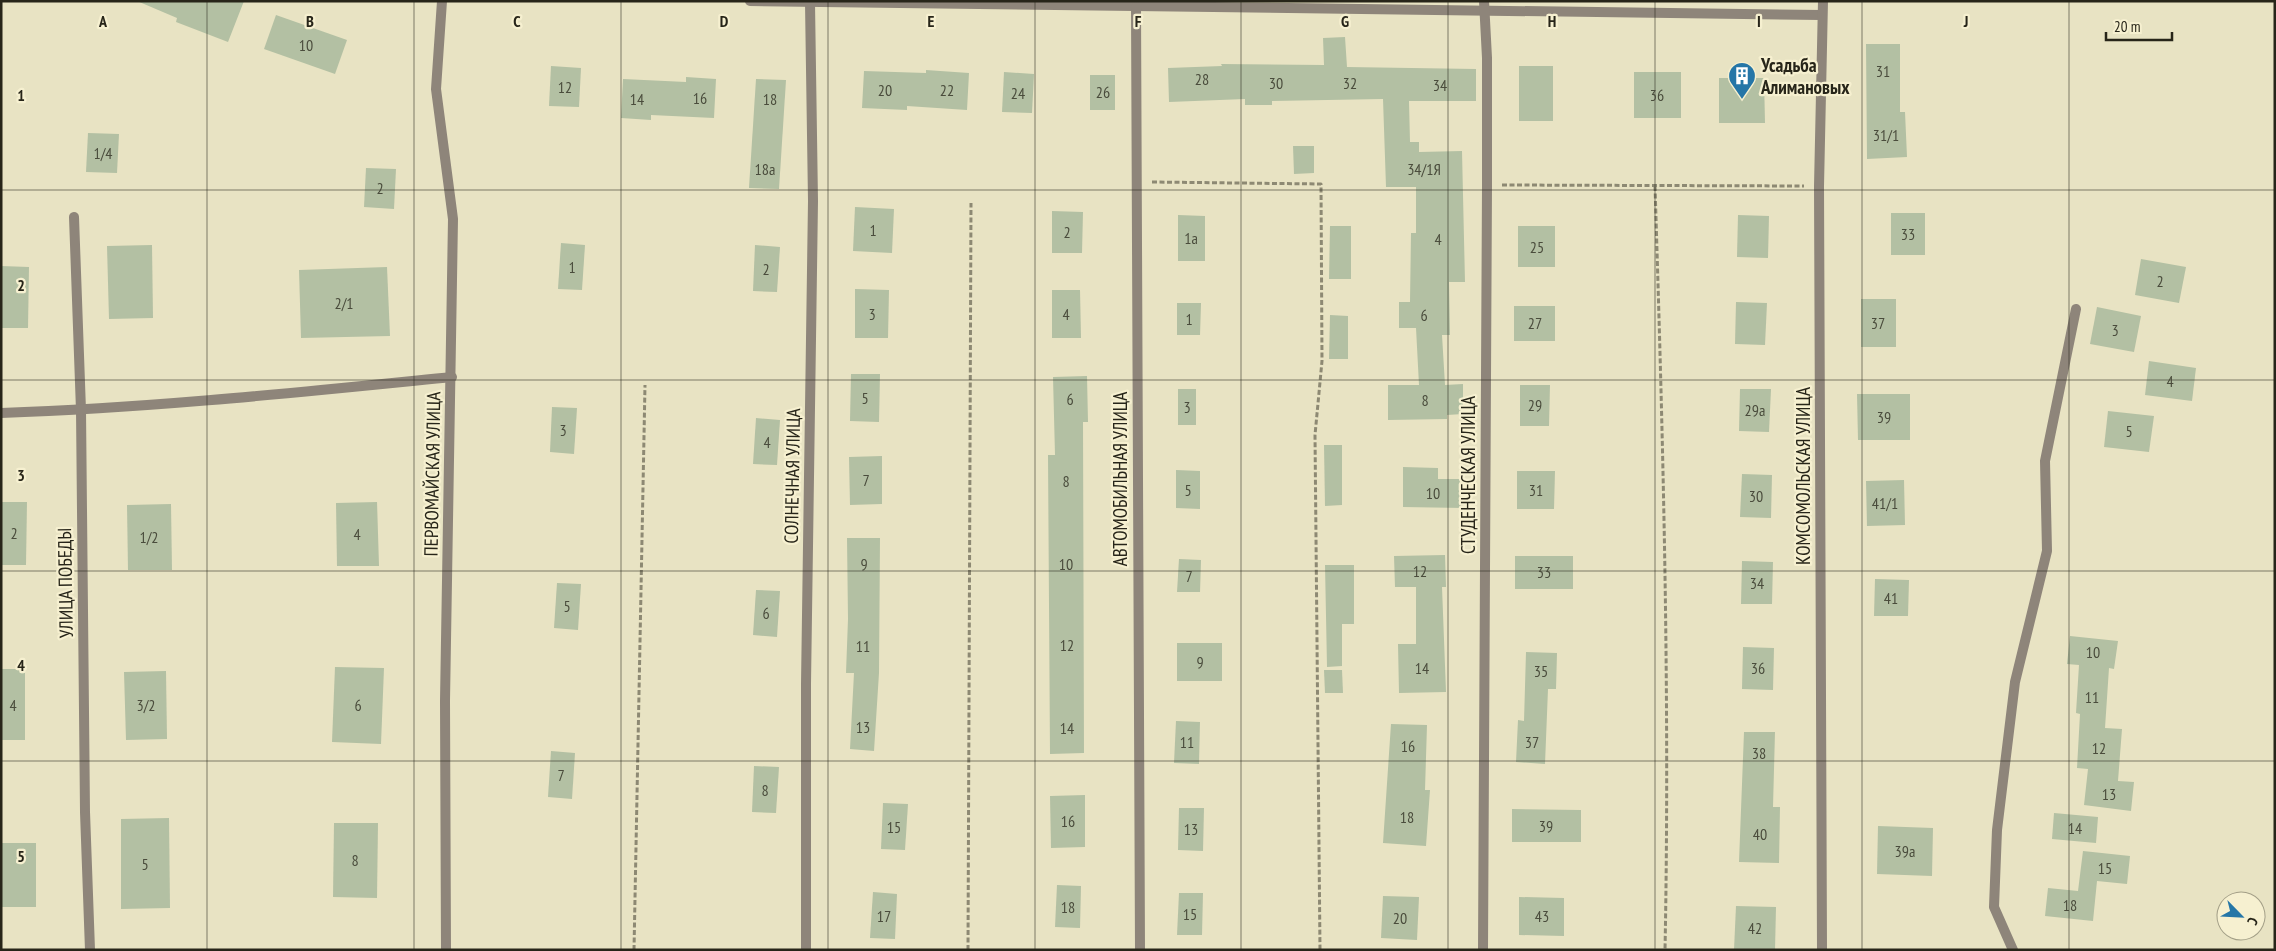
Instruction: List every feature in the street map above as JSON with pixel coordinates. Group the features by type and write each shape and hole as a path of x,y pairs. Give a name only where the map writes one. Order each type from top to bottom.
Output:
{"street":[{"name":"ПЕРВОМАЙСКАЯ УЛИЦА","path":"442,1 436,89 453,219 452,377 445,701 446,950"},
{"path":"750,1 1136,7 1484,6 1822,15"},
{"name":"КОМСОМОЛЬСКАЯ УЛИЦА","path":"1822,950 1819,186 1823,1"},
{"name":"СОЛНЕЧНАЯ УЛИЦА","path":"806,950 806,684 813,201 810,3"},
{"name":"СТУДЕНЧЕСКАЯ УЛИЦА","path":"1484,6 1487,58 1484,950"},
{"name":"АВТОМОБИЛЬНАЯ УЛИЦА","path":"1136,7 1140,950"},
{"name":"УЛИЦА ПОБЕДЫ","path":"74,217 80,410 85,812 90,950"},
{"path":"2013,950 1994,906 1997,830 2015,682 2047,551 2046,461 2076,309"},
{"path":"1,413 80,410 252,397 452,377"}],"path":[{"path":"1136,182 1321,184 1322,361 1315,435 1320,950"},
{"path":"1487,186 1819,186"},
{"path":"1655,186 1664,484 1666,950"},
{"path":"968,950 971,203"},
{"path":"634,950 645,385"}],"building":[{"path":"137,1 244,1 228,42 176,22 177,18"},
{"path":"276,15 347,40 335,74 264,49"},
{"path":"1345,37 1347,67 1476,69 1476,101 1409,101 1410,142 1419,142 1419,152 1462,151 1465,282 1449,282 1450,335 1442,335 1445,385 1463,384 1463,414 1447,415 1447,419 1388,420 1388,385 1419,385 1416,328 1399,328 1399,302 1410,302 1411,233 1416,233 1416,187 1386,187 1383,99 1272,101 1272,105 1245,105 1245,99 1169,102 1168,68 1222,66 1221,64 1324,65 1323,38"},
{"path":"1866,44 1900,44 1900,112 1905,112 1907,157 1867,159"},
{"path":"551,66 581,68 579,107 549,106"},
{"path":"1519,66 1553,66 1553,121 1519,121"},
{"path":"926,70 969,73 967,110 907,106 907,110 862,108 864,71 926,73"},
{"path":"1004,72 1034,74 1032,113 1002,112"},
{"path":"1634,72 1681,72 1681,118 1634,118"},
{"path":"1090,75 1115,75 1115,110 1090,110"},
{"path":"686,77 716,79 714,118 651,115 651,120 621,118 623,79 686,82"},
{"name":"Усадьба Алимановых","path":"1719,78 1764,78 1765,123 1719,123"},
{"path":"756,79 786,80 779,189 749,188"},
{"path":"88,133 119,134 117,173 86,172"},
{"path":"1293,146 1314,146 1314,173 1294,174"},
{"path":"366,168 396,169 394,209 364,207"},
{"path":"855,207 894,209 892,253 853,251"},
{"path":"1052,211 1083,212 1082,253 1052,253"},
{"path":"1891,213 1925,213 1925,255 1891,255"},
{"path":"1178,215 1205,216 1205,261 1178,261"},
{"path":"1738,215 1769,216 1768,258 1737,257"},
{"path":"1330,226 1351,226 1351,279 1329,279"},
{"path":"1518,226 1555,226 1555,267 1518,267"},
{"path":"561,243 585,245 582,290 558,289"},
{"path":"152,245 153,318 109,319 107,246"},
{"path":"755,245 780,247 777,292 753,291"},
{"path":"2141,259 2186,267 2179,303 2135,295"},
{"path":"1,266 29,267 28,328 1,328"},
{"path":"387,267 390,336 301,338 299,270"},
{"path":"855,289 889,290 888,338 855,338"},
{"path":"1052,290 1080,290 1081,338 1052,338"},
{"path":"1861,299 1896,299 1896,347 1861,347"},
{"path":"1736,302 1767,303 1765,345 1735,344"},
{"path":"1177,303 1201,303 1200,335 1177,335"},
{"path":"1514,306 1555,306 1555,341 1514,341"},
{"path":"2097,307 2141,316 2134,352 2090,344"},
{"path":"1330,315 1348,316 1348,359 1329,359"},
{"path":"2149,361 2196,368 2192,401 2145,395"},
{"path":"851,374 880,374 879,422 850,421"},
{"path":"1087,376 1088,422 1083,422 1084,753 1050,754 1048,455 1055,455 1053,377"},
{"path":"1520,385 1550,385 1549,426 1520,426"},
{"path":"1178,389 1196,389 1196,425 1178,425"},
{"path":"1740,389 1771,389 1769,432 1739,431"},
{"path":"1857,394 1910,394 1910,440 1858,440"},
{"path":"552,407 577,408 574,454 550,452"},
{"path":"2108,411 2154,416 2149,452 2104,447"},
{"path":"756,418 780,420 777,465 753,464"},
{"path":"1324,445 1342,445 1342,505 1325,506"},
{"path":"882,456 882,504 850,505 849,457"},
{"path":"1403,467 1438,468 1438,479 1464,479 1463,508 1403,507"},
{"path":"1176,470 1200,471 1200,509 1176,508"},
{"path":"1517,471 1555,471 1554,509 1517,509"},
{"path":"1742,474 1772,475 1771,518 1740,517"},
{"path":"1904,480 1905,525 1867,526 1866,481"},
{"path":"1,502 27,502 26,565 1,565"},
{"path":"377,502 379,566 337,566 336,503"},
{"path":"171,504 172,570 128,570 127,505"},
{"path":"847,538 880,538 879,673 874,751 850,749 854,673 846,673 848,619"},
{"path":"1445,555 1446,587 1442,587 1446,692 1399,693 1398,644 1416,644 1416,587 1395,587 1394,556"},
{"path":"1515,556 1573,556 1573,589 1515,589"},
{"path":"1179,559 1201,560 1200,592 1177,592"},
{"path":"1742,561 1773,562 1772,604 1741,604"},
{"path":"1325,565 1354,565 1354,624 1342,624 1342,666 1327,667"},
{"path":"1875,579 1909,580 1908,616 1874,616"},
{"path":"557,583 581,584 578,630 554,628"},
{"path":"756,590 780,591 777,637 753,635"},
{"path":"2070,636 2118,641 2114,669 2109,668 2105,728 2122,729 2118,781 2134,782 2131,811 2084,805 2088,769 2077,768 2080,714 2076,713 2079,665 2067,664"},
{"path":"1177,643 1222,643 1222,681 1177,681"},
{"path":"1743,647 1774,648 1773,690 1742,689"},
{"path":"1526,652 1557,653 1556,689 1548,689 1545,764 1516,762 1518,720 1524,721"},
{"path":"335,667 384,668 381,744 332,742"},
{"path":"1,669 25,669 25,740 1,740"},
{"path":"1324,670 1342,670 1343,693 1325,693"},
{"path":"166,671 167,739 126,740 124,672"},
{"path":"1176,721 1200,722 1199,764 1174,763"},
{"path":"1391,724 1427,725 1425,790 1430,790 1426,846 1383,843"},
{"path":"1744,732 1775,732 1773,807 1780,807 1779,863 1739,862"},
{"path":"551,751 575,753 572,799 548,797"},
{"path":"754,766 779,767 776,813 752,812"},
{"path":"1085,795 1085,847 1051,848 1050,796"},
{"path":"883,803 908,804 905,850 881,849"},
{"path":"1179,808 1204,808 1203,851 1178,850"},
{"path":"1512,809 1581,810 1581,842 1512,842"},
{"path":"2054,813 2098,817 2096,843 2052,839"},
{"path":"169,818 170,908 121,909 121,819"},
{"path":"334,823 378,823 377,898 333,897"},
{"path":"1878,826 1933,828 1932,876 1877,874"},
{"path":"1,843 36,843 36,907 1,907"},
{"path":"2083,851 2130,856 2127,884 2097,881 2093,921 2045,916 2048,888 2078,891"},
{"path":"1057,885 1081,886 1080,928 1055,927"},
{"path":"873,892 897,894 895,939 870,938"},
{"path":"1179,893 1203,893 1202,935 1177,935"},
{"path":"1383,896 1419,897 1417,940 1381,938"},
{"path":"1519,897 1564,898 1564,936 1519,935"},
{"path":"1736,906 1776,907 1775,950 1734,950"}],"place":[{"name":"Усадьба Алимановых","path":"1742,100"}]}
